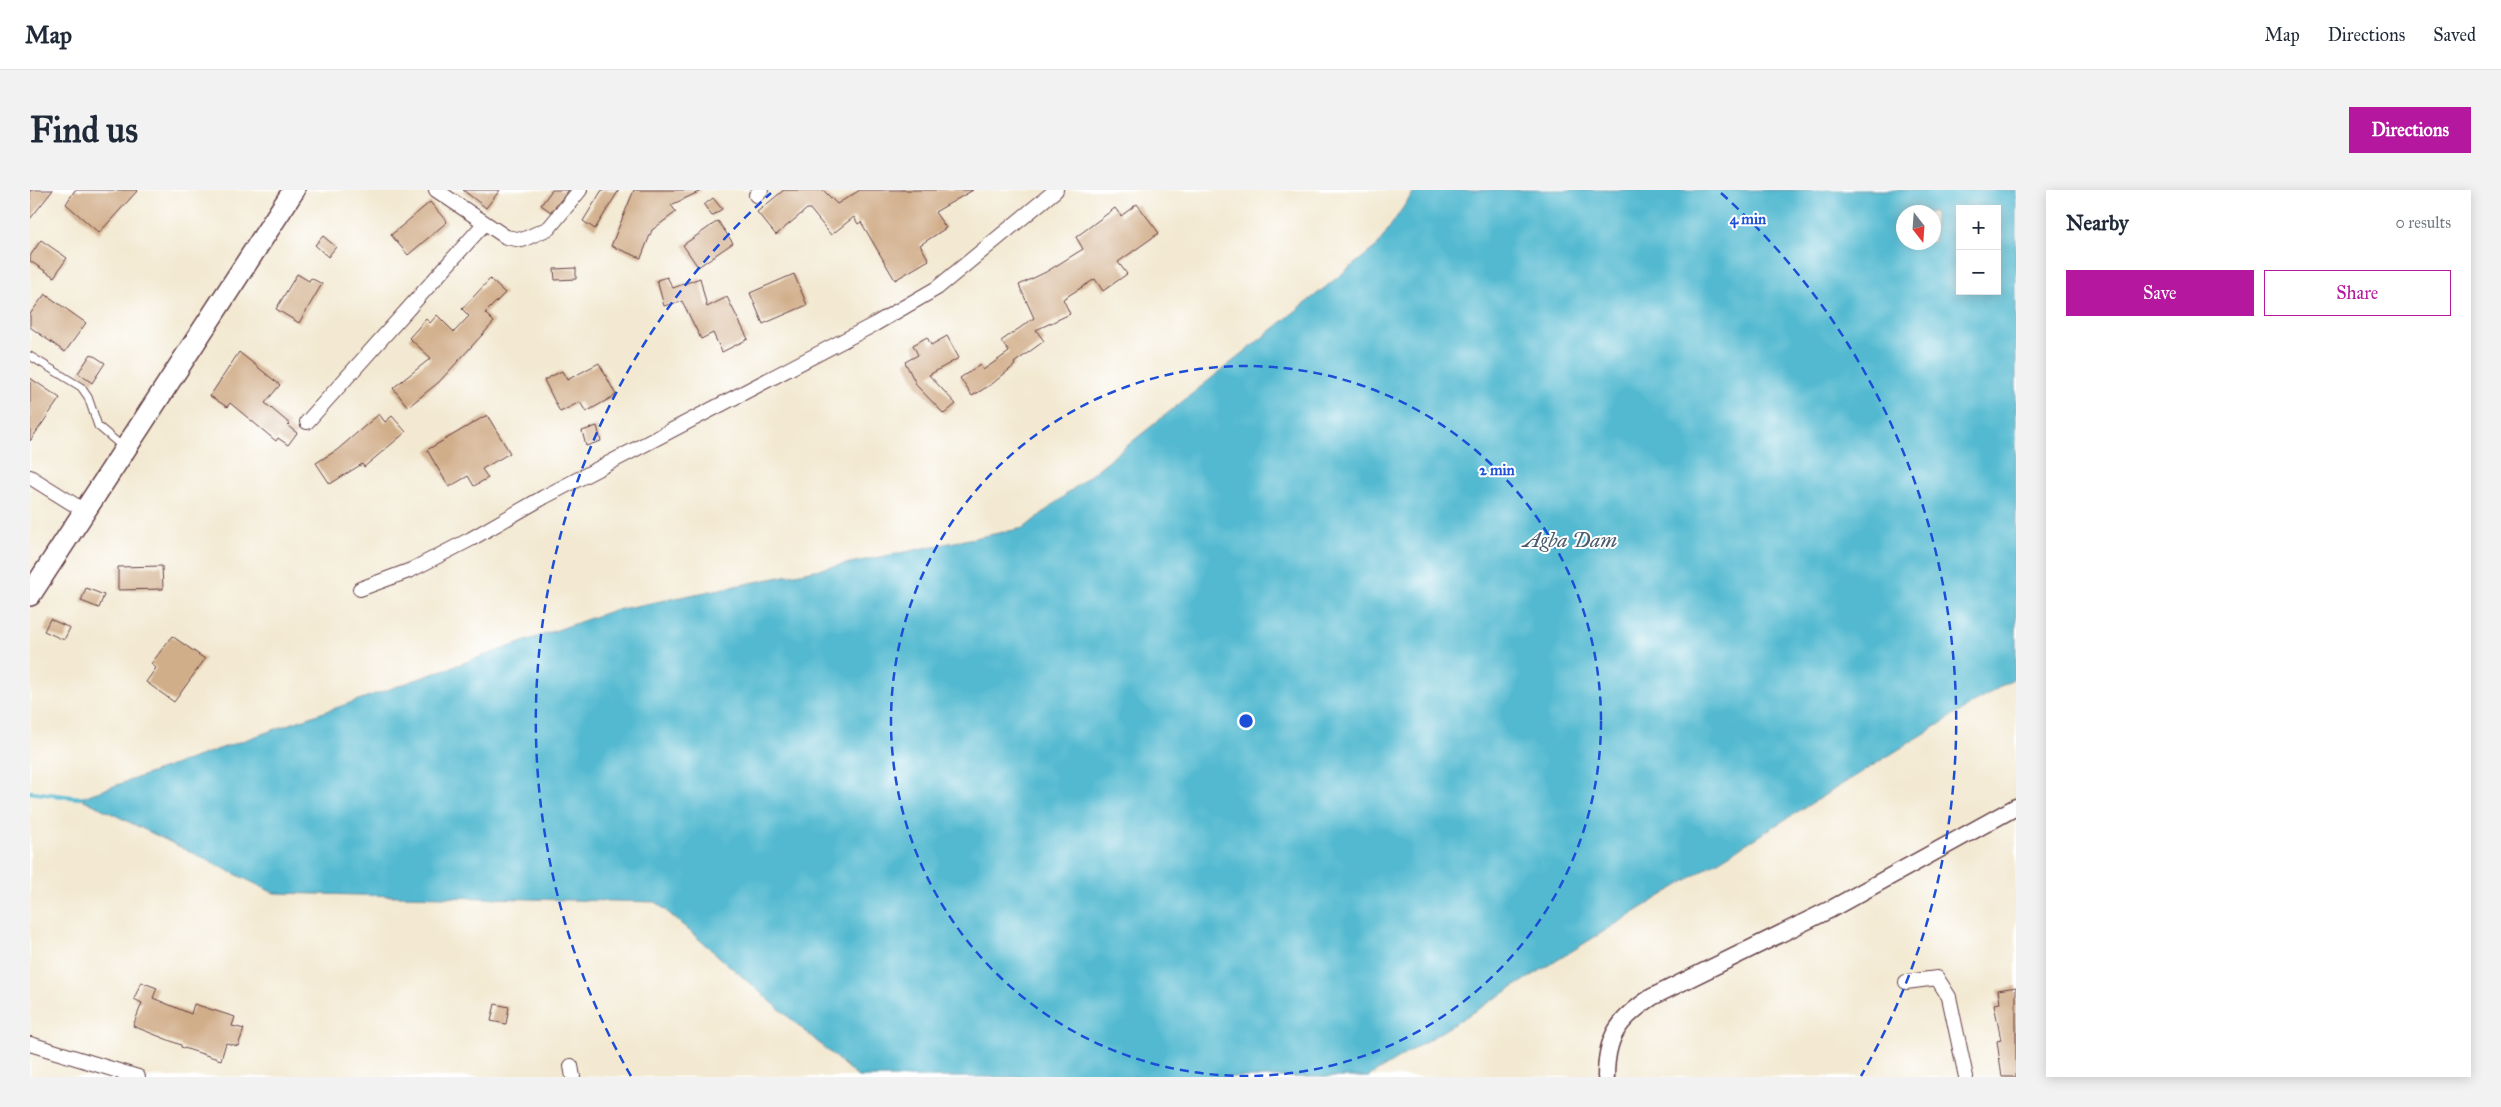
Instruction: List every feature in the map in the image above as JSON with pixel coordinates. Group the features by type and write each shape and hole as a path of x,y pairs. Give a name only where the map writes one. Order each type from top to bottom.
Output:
{"main road":[{"path":"30,596 294,190"}],"street":[{"path":"436,190 506,237 522,240 549,228 580,190"},
{"path":"360,589 411,570 471,539 544,497 875,324 937,288 1056,190"},
{"path":"307,422 484,224"},
{"path":"30,477 86,512"},
{"path":"1606,1077 1606,1058 1613,1033 1630,1011 1652,997 1830,909 2016,807"},
{"path":"1906,982 1938,978 1949,997 1966,1077"},
{"path":"30,1044 138,1077"}],"lane":[{"path":"30,356 81,387 88,397 98,426 126,450"}],"water":[{"name":"Agba Dam","path":"1415,190 2016,190 2016,677 1368,1077 858,1077 656,902 274,893 80,798 611,611 1024,528 1377,246"}],"building":[{"path":"30,190 53,190 30,219"},
{"path":"75,190 138,190 99,233 66,204"},
{"path":"463,190 500,190 486,208"},
{"path":"552,190 569,190 551,212 541,205"},
{"path":"602,190 619,190 595,229 583,221"},
{"path":"634,190 703,190 671,205 676,212 652,230 641,258 611,246"},
{"path":"784,190 823,190 837,204 860,190 973,190 935,212 946,228 920,245 929,260 895,280 861,222 858,224 854,217 831,235 810,209 807,209 776,235 757,212"},
{"path":"713,198 722,209 712,216 704,205"},
{"path":"430,202 447,222 408,255 391,235"},
{"path":"1137,204 1159,233 1118,262 1127,274 1103,291 1095,279 1063,299 1070,314 1036,330 1044,341 1014,363 1015,365 992,384 972,396 960,378 980,365 983,370 1009,352 1001,341 1034,318 1019,285 1046,272 1083,249 1076,237 1115,208 1121,216"},
{"path":"718,221 733,243 698,267 683,245"},
{"path":"323,236 336,247 328,257 315,245"},
{"path":"41,240 67,258 54,277 30,261 30,256"},
{"path":"576,268 576,279 555,280 554,269"},
{"path":"297,274 309,281 311,278 322,284 299,323 276,309"},
{"path":"794,274 807,305 763,324 750,293"},
{"path":"667,277 673,288 700,278 707,307 727,297 748,339 722,352 713,333 701,339 682,301 664,306 657,280"},
{"path":"490,279 505,293 485,313 494,322 439,382 408,407 393,388 431,358 409,338 426,319 430,323 437,315 454,332 469,316 462,309"},
{"path":"45,294 86,323 65,352 30,327 30,314"},
{"path":"947,336 959,358 929,375 956,404 944,414 917,386 905,362 918,355 913,345 927,337 931,345"},
{"path":"239,352 280,385 265,403 290,424 288,426 297,433 288,445 278,438 276,441 230,403 227,407 210,396"},
{"path":"91,354 105,363 92,383 78,373"},
{"path":"599,363 616,395 586,412 580,402 560,412 544,380 562,371 567,380"},
{"path":"30,378 60,398 30,441"},
{"path":"379,414 385,422 392,416 406,432 364,467 362,464 330,484 316,463 337,450"},
{"path":"487,415 510,453 482,469 488,478 474,486 468,476 449,487 427,450"},
{"path":"597,426 601,441 586,446 582,431"},
{"path":"162,566 163,589 118,590 118,567"},
{"path":"86,588 104,595 99,608 81,601"},
{"path":"50,619 70,628 64,640 44,631"},
{"path":"172,636 205,659 174,702 146,682 156,668 151,664"},
{"path":"141,982 157,988 153,998 191,1014 194,1004 235,1017 232,1026 244,1029 238,1046 226,1043 221,1060 181,1047 181,1045 133,1026 142,1003 134,999"},
{"path":"2016,987 2016,1077 2002,1077 1997,1041 2001,1040 1994,1004 2000,1003 1998,990"},
{"path":"495,1004 509,1007 506,1024 491,1021"}],"waterway":[{"path":"30,792 80,798"}]}
